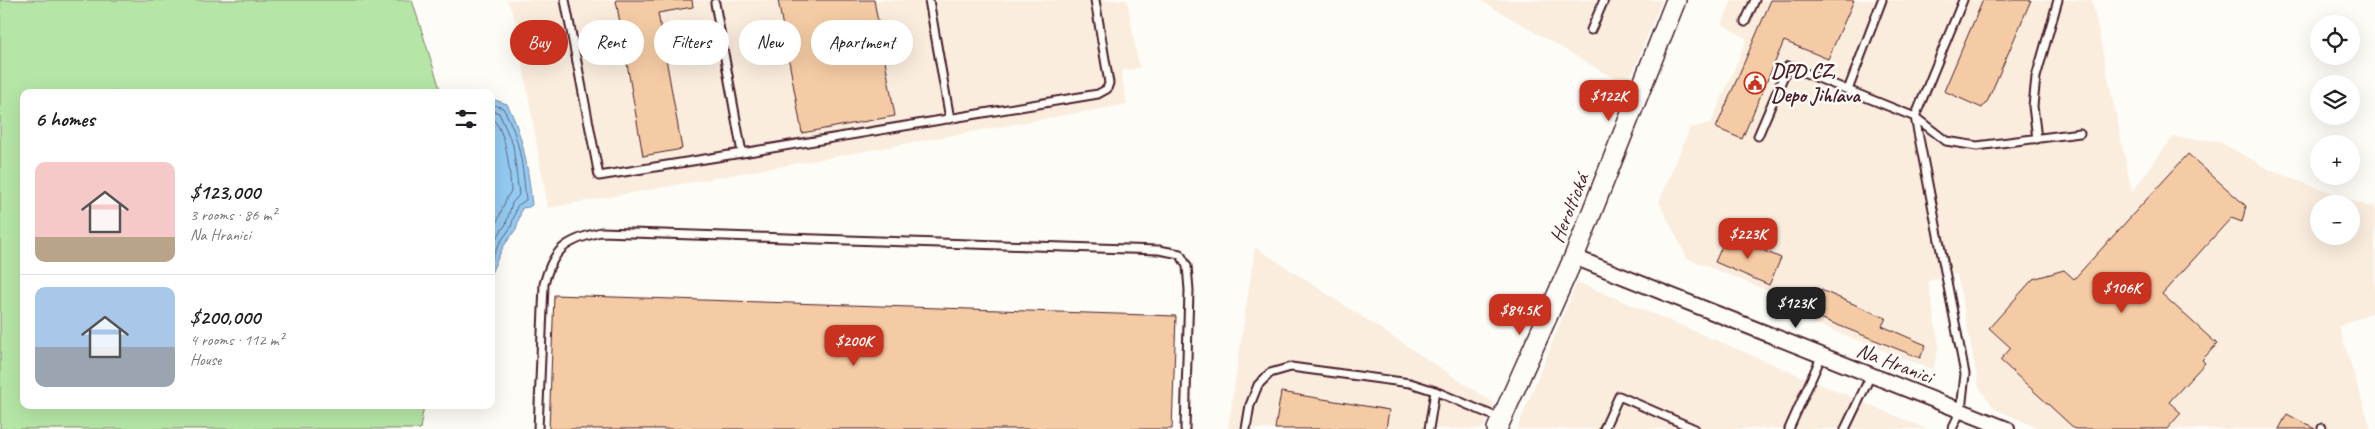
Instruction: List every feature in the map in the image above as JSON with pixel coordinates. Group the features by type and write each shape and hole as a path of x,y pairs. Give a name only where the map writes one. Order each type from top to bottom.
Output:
{"street":[{"name":"Heroltická","path":"1500,424 1574,257 1676,0"},
{"name":"Na Hranici","path":"1574,257 2007,429"}],"lane":[{"path":"565,0 599,176 1098,94 1107,90 1109,83 1094,0"},
{"path":"930,0 950,119"},
{"path":"1591,30 1604,0"},
{"path":"1745,22 1755,0"},
{"path":"1848,90 1882,0"},
{"path":"1952,429 1961,410 1965,374 1915,117 1963,0"},
{"path":"2037,139 2033,106 2036,77 2058,0"},
{"path":"715,3 742,153"},
{"path":"1758,136 1788,66 1915,117 1946,141 1977,146 2080,133"},
{"path":"538,429 544,284 548,266 558,251 578,237 601,232 1150,250 1180,254 1187,266 1189,290 1185,429"},
{"path":"1788,429 1822,355"},
{"path":"1246,429 1250,405 1258,385 1270,373 1291,366 1410,383 1435,391 1500,424"},
{"path":"1845,429 1871,375"},
{"path":"1429,429 1435,391"},
{"path":"1604,429 1619,396 1695,429"}],"shaded area":[{"path":"507,0 1127,0 1139,68 1121,71 1127,104 548,208 523,65 568,65 568,20 515,20"},
{"path":"1480,0 1662,0 1627,86"},
{"path":"1732,0 2092,0 2132,192 2173,137 2218,141 2272,171 2337,195 2310,195 2310,245 2360,245 2360,203 2367,206 2375,205 2375,311 2339,327 2371,429 2040,429 1995,409 1979,387 1957,274 1928,281 1939,346 1933,370 1802,318 1805,306 1687,258 1659,202 1690,128 1711,123 1747,39 1722,24"},
{"path":"1255,247 1494,403 1483,429 1228,429"},
{"path":"1577,282 1927,429 1517,429"}],"green space":[{"path":"0,0 412,0 440,89 20,89 20,409 423,409 420,429 0,429"}],"water":[{"path":"495,100 507,104 518,129 527,166 532,205 522,208 516,229 503,247 495,264"}],"building":[{"path":"616,0 692,0 693,7 658,13 659,20 654,20 654,65 667,65 682,149 643,156 627,65 644,65 644,20 619,20"},
{"path":"778,0 874,0 878,20 811,20 811,65 886,65 895,116 802,133 790,65 801,65 801,20 782,20"},
{"path":"1771,0 1854,0 1828,59 1784,41 1742,139 1716,128"},
{"path":"1983,0 2031,0 1988,100 1982,108 1944,91"},
{"path":"2188,154 2246,206 2242,222 2231,218 2162,294 2217,344 2202,360 2205,363 2169,402 2181,413 2167,429 2075,429 2000,360 2011,348 1989,328 2033,279 2064,270 2074,279"},
{"path":"1727,235 1781,258 1769,285 1715,262"},
{"path":"1821,290 1886,318 1882,326 1926,345 1920,358 1810,314 1812,309 1806,306 1812,291 1819,294"},
{"path":"554,295 1176,316 1172,429 549,429"},
{"path":"1281,392 1389,410 1386,429 1275,429"},
{"path":"2287,414 2315,429 2279,429"}],"place":[{"name":"DPD CZ, Depo Jihlava","path":"1755,83"}]}
